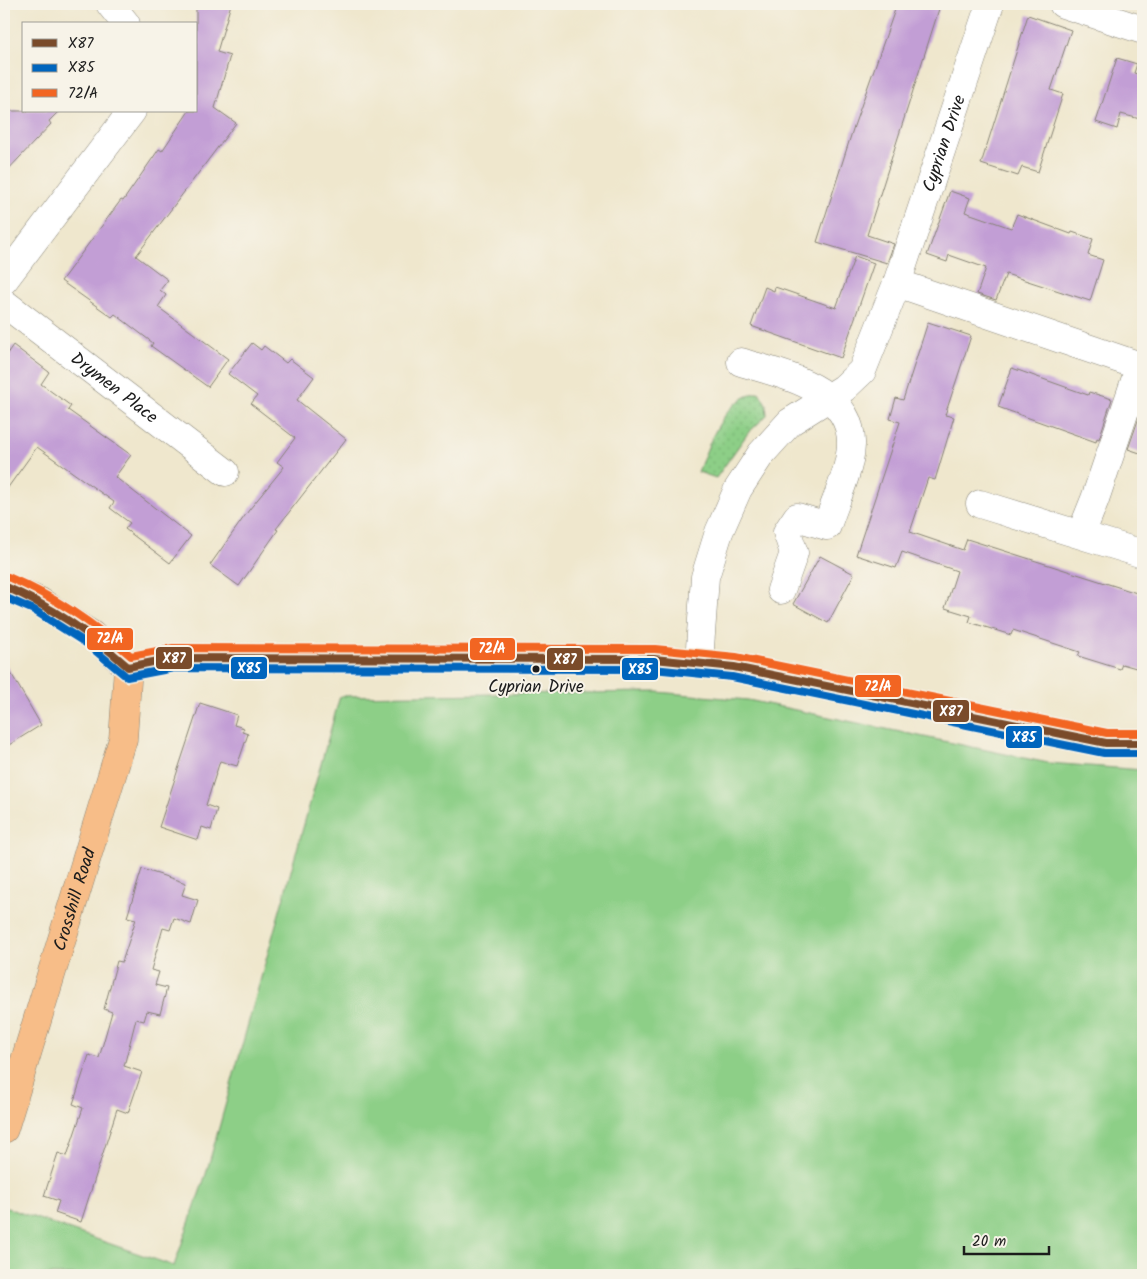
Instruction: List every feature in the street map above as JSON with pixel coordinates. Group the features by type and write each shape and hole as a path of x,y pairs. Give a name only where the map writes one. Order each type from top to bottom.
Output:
{"main road":[{"path":"4,586 39,601 92,634 128,667 173,658 644,659 700,662 734,667 1106,743 1143,743"},
{"name":"Crosshill Road","path":"4,1129 123,739 128,667"}],"street":[{"path":"110,4 124,22"},
{"name":"Cyprian Drive","path":"700,662 705,577 719,532 738,489 761,454 790,422 830,398 853,381 862,371 897,283 990,4"},
{"path":"1063,4 1143,30"},
{"path":"4,280 131,112"},
{"path":"897,283 1142,366 1081,534"},
{"name":"Drymen Place","path":"4,303 225,472"},
{"path":"741,362 810,384 830,398 841,412 851,430 851,447 827,526 797,517 787,532 794,553 781,590"},
{"path":"980,504 1143,554"}],"green space":[{"path":"759,392 766,404 767,415 748,433 716,478 698,472 713,436 727,413 736,404"},
{"path":"657,692 748,700 1048,763 1143,770 1143,1275 4,1275 4,1207 174,1266 206,1174 340,696"}],"building":[{"path":"196,4 231,4 217,52 230,56 215,108 236,123 136,256 168,280 160,290 166,295 158,307 228,359 208,387 151,346 153,343 115,314 112,317 61,281 121,200 123,201 159,149 162,151 188,112 198,112 198,22 196,22"},
{"path":"897,4 922,4 939,9 867,235 894,244 887,263 817,242 854,126"},
{"path":"1028,15 1071,30 1051,90 1063,94 1038,172 1022,167 1018,176 981,164"},
{"path":"1117,58 1137,64 1134,73 1143,76 1143,108 1140,119 1121,114 1117,129 1096,122"},
{"path":"4,111 58,112 49,121 51,124 4,174"},
{"path":"950,191 970,198 965,212 1011,228 1017,214 1071,234 1072,232 1093,239 1088,255 1103,260 1090,301 1006,274 996,300 977,294 986,268 949,255 947,262 927,255"},
{"path":"855,256 874,263 841,358 751,326 765,287 774,291 775,287 836,308"},
{"path":"928,322 971,336 945,415 954,417 935,480 928,478 910,532 963,550 967,539 1143,595 1143,670 1122,664 1120,669 1078,656 1080,652 1013,630 1011,635 969,622 971,616 945,608 957,571 902,552 896,568 856,555 900,422 890,419 896,398 903,400"},
{"path":"252,343 261,350 264,346 286,363 290,359 314,377 297,400 346,439 276,529 278,530 239,586 210,565 249,510 284,467 277,462 295,438 251,404 257,396 228,374"},
{"path":"13,345 49,372 41,384 71,406 68,410 131,455 115,477 191,536 170,563 125,529 130,523 110,508 114,502 37,447 4,493 4,358"},
{"path":"1012,368 1088,395 1089,392 1112,399 1099,439 1097,438 1096,442 998,407"},
{"path":"1143,410 1143,454 1128,449"},
{"path":"820,556 854,574 828,623 793,604"},
{"path":"4,661 41,725 4,748"},
{"path":"200,703 237,715 234,725 244,728 242,732 248,734 237,766 220,761 206,805 217,809 211,830 202,827 198,840 159,827"},
{"path":"142,869 186,883 182,895 198,900 191,924 174,918 170,930 163,928 151,970 159,972 155,985 167,988 160,1014 147,1011 144,1021 136,1019 124,1066 142,1072 128,1113 117,1109 81,1222 55,1213 59,1201 44,1196 58,1153 67,1156 83,1108 73,1104 89,1055 99,1058 112,1012 104,1009 117,961 122,962 136,919 127,917"}],"transit line":[{"name":"72/A","path":"8,577 42,593 72,611 131,656 173,648 655,649 736,657 1107,733 1143,733"},
{"name":"X87","path":"4,586 69,621 128,667 173,658 654,659 734,667 1106,743 1143,743"},
{"name":"X85","path":"4,597 34,610 86,643 127,677 174,668 653,669 732,677 1104,753 1143,753"}],"place":[{"name":"Cyprian Drive","path":"536,669"}]}
